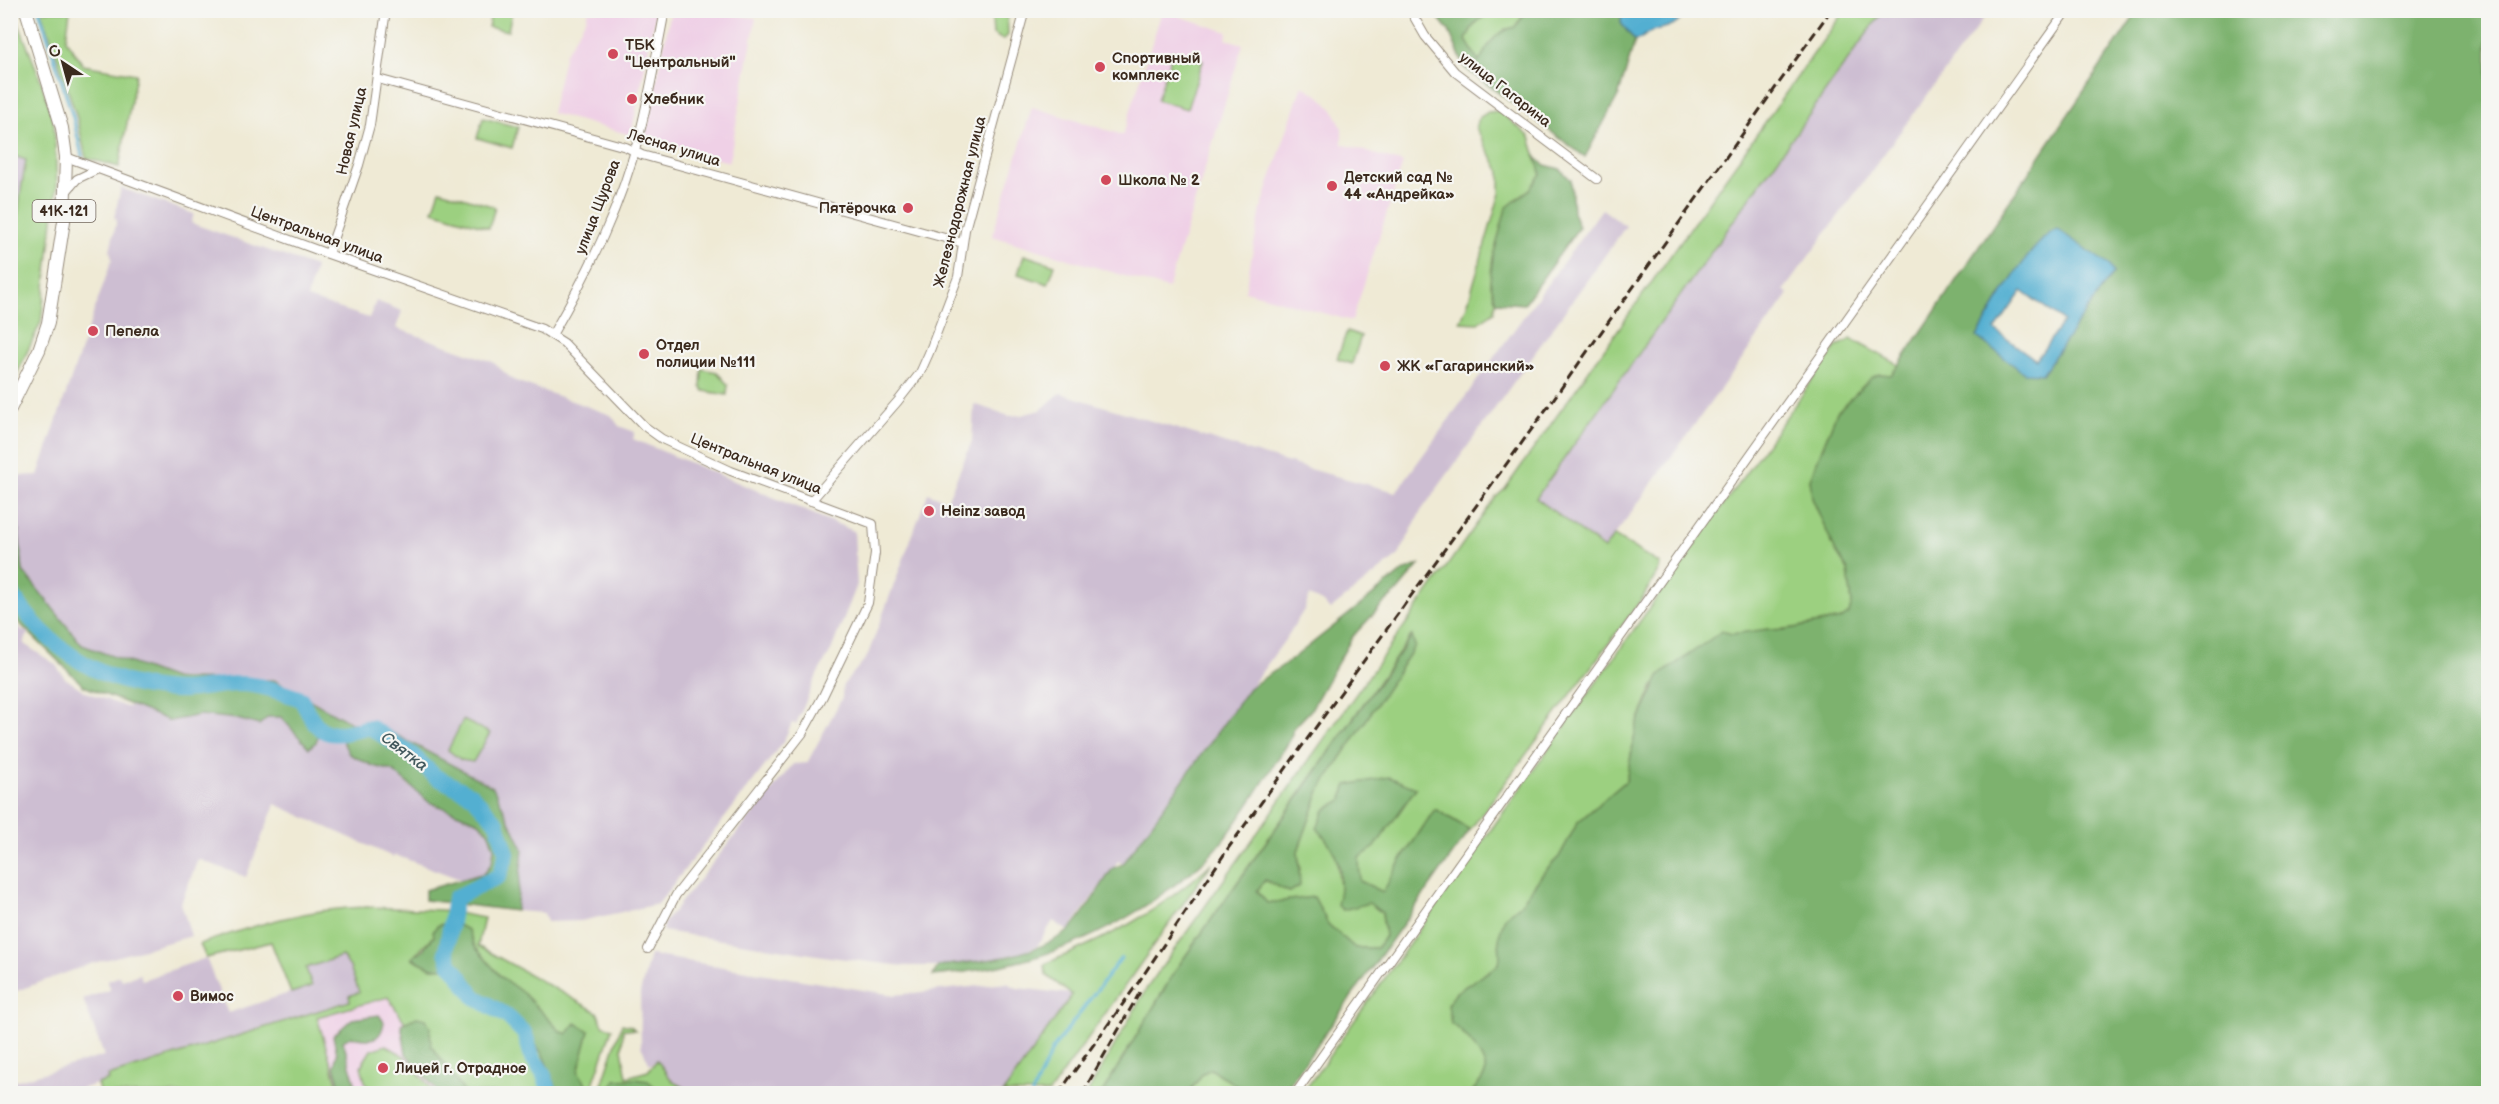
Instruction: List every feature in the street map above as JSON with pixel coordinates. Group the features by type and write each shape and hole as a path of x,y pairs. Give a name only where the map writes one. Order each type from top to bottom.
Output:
{"main road":[{"name":"41К-121","path":"10,409 39,350 48,323 64,222 66,157 62,128 26,10"}],"street":[{"name":"Новая улица","path":"328,254 359,165 378,78 386,10"},
{"name":"улица Щурова","path":"552,335 605,234 634,151 666,10"},
{"name":"Железнодорожная улица","path":"811,501 920,372 958,277 963,243 991,130 1025,10"},
{"name":"улица Гагарина","path":"1410,10 1425,36 1455,72 1597,179"},
{"path":"1295,1094 2067,10"},
{"name":"Лесная улица","path":"378,78 963,243"},
{"name":"Центральная улица","path":"66,157 328,254 507,315 552,335 652,433 731,471 873,524 875,553 867,603 802,734 676,895 648,949"},
{"path":"65,194 77,179 98,169"}],"shaded area":[{"path":"1926,10 1989,11 1784,290 1789,294 1604,550 1536,498 1883,11 1920,11 1924,13"},
{"path":"588,11 656,11 631,135 551,113 565,54 586,19"},
{"path":"671,11 710,11 756,18 729,162 645,139"},
{"name":"Школа № 2","path":"1162,11 1180,11 1178,16 1228,32 1226,39 1243,44 1168,289 992,236 1032,107 1123,135"},
{"name":"Детский сад № 44 «Андрейка»","path":"1302,85 1321,97 1334,111 1342,128 1342,144 1403,163 1352,321 1245,291 1261,209"},
{"path":"11,155 26,160 17,210 11,287"},
{"path":"121,188 194,214 191,223 315,267 307,298 369,318 376,301 402,311 396,328 493,362 513,380 611,415 619,426 635,432 633,439 854,531 857,585 830,653 818,673 796,724 792,723 782,744 658,904 581,921 547,922 544,913 516,911 523,849 492,787 374,723 351,723 274,680 174,679 82,645 23,571 12,476 38,475 112,259 110,250 117,219 114,218"},
{"path":"1602,209 1626,226 1421,511 1399,555 1330,610 1324,603 1309,596 1305,608 1287,637 1123,864 1118,861 1068,931 1053,921 1037,946 1025,951 986,961 938,966 903,966 663,931 664,923 793,764 807,763 842,698 843,685 867,657 928,493 947,501 972,441 974,404 1009,416 1021,415 1041,410 1060,393 1309,469 1396,492"},
{"path":"10,623 28,633 24,644 55,664 65,678 86,692 126,707 131,706 170,721 200,715 237,719 259,725 268,717 281,717 309,748 318,736 342,740 373,766 393,771 410,787 479,822 489,833 494,848 492,862 485,873 465,881 395,855 393,857 275,804 246,877 198,859 181,903 191,936 90,964 11,993"},
{"path":"650,955 894,995 1007,983 1017,988 1072,994 1003,1093 695,1094 673,1082 657,1060 650,1065 641,1046 640,993"},
{"path":"342,956 350,967 359,992 351,1000 109,1075 110,1080 67,1093 14,1093 11,1082 104,1056 83,999 110,990 107,981 120,976 122,980 140,974 142,980 206,958 228,1013 311,986 306,968"},
{"name":"Лицей г. Отрадное","path":"388,997 452,1093 340,1093 317,1017"}],"green space":[{"path":"492,10 512,11 508,31 488,27"},
{"path":"1528,10 1622,11 1621,23 1635,41 1619,94 1585,157 1465,68 1449,31 1433,11 1495,11 1477,22 1466,40 1479,62 1492,40 1502,32 1515,27"},
{"path":"42,11 70,11 66,40 83,65 136,74 119,167 86,158 77,118"},
{"path":"984,11 1007,11 1008,35 1003,40 993,34 992,19"},
{"path":"1495,11 1525,12 1515,28 1505,29 1479,63 1466,40 1477,22"},
{"path":"1844,11 1883,11 1536,498 1604,549 1614,536 1660,564 1659,570 1643,597 1470,830 1435,809 1398,865 1384,893 1360,881 1359,857 1375,847 1341,801 1325,810 1318,828 1335,848 1343,910 1369,902 1382,913 1385,936 1377,948 1355,948 1328,924 1314,897 1267,903 1257,891 1265,880 1289,892 1300,870 1298,851 1320,790 1415,646 1411,636 1177,968 1102,1093 1087,1094 1147,988"},
{"path":"2138,11 2488,11 2488,1093 1471,1093 1484,1076 1485,1068 1474,1046 1462,1032 1451,1024 1448,1005 1455,993 1497,966 1500,957 1499,936 1505,917 1520,905 1545,871 1559,857 1578,822 1626,781 1637,724 1660,675 1722,631 1732,634 1768,629 1783,630 1841,619 1849,613 1852,603 1848,570 1836,552 1812,498 1810,479 1837,412 1871,378 1879,374 1891,375","holes":["2113,273 2042,374 1977,337 2002,294"]},
{"path":"16,17 41,81 54,123 57,186 41,322 11,387 13,273 26,160 11,155 10,18"},
{"path":"1173,51 1203,61 1187,109 1157,100"},
{"path":"1499,111 1530,137 1541,174 1530,189 1516,199 1490,281 1496,302 1494,312 1478,323 1460,322 1467,306 1500,193 1500,172 1476,128 1479,118 1488,112"},
{"path":"483,118 518,127 512,148 477,138"},
{"path":"1535,157 1545,165 1560,169 1571,180 1573,212 1579,227 1524,304 1496,302 1490,281 1493,257 1506,208 1530,189 1541,174"},
{"path":"440,190 495,207 489,228 433,211"},
{"path":"1024,255 1055,265 1048,284 1018,274"},
{"path":"1347,331 1361,336 1352,364 1337,359"},
{"path":"1851,339 1899,365 1891,375 1879,374 1837,412 1810,479 1812,498 1836,552 1848,570 1852,603 1849,614 1841,619 1794,628 1732,634 1653,686 1637,724 1626,781 1578,822 1559,857 1545,871 1520,905 1505,917 1499,936 1500,957 1497,966 1455,993 1451,1024 1462,1032 1474,1046 1485,1068 1484,1076 1471,1093 1302,1094 1836,347"},
{"path":"702,369 717,372 728,385 727,395 704,391 701,387"},
{"path":"11,484 14,488 23,571 82,645 174,679 274,680 351,723 374,723 493,787 523,849 516,911 425,900 425,890 485,873 492,862 494,848 489,833 479,822 429,802 393,771 373,766 349,754 342,740 318,736 316,742 309,748 281,717 268,717 259,725 237,719 200,715 170,721 84,686 11,615"},
{"path":"1420,564 1397,592 1353,636 1310,711 1294,728 1289,742 1245,810 1227,836 1199,866 1138,910 1083,940 1026,960 996,967 933,976 938,966 988,960 1021,953 1053,941 1067,932 1113,868 1123,864 1249,688 1291,660 1402,572"},
{"path":"1412,636 1415,646 1320,790 1298,851 1300,886 1289,892 1265,880 1257,891 1267,903 1314,897 1328,924 1355,948 1377,948 1385,936 1382,913 1369,903 1343,910 1337,905 1340,883 1338,864 1331,846 1317,828 1325,810 1341,801 1347,785 1389,777 1416,788 1375,847 1359,858 1360,881 1383,892 1435,809 1470,830 1283,1093 1248,1093 1211,1069 1203,1073 1188,1093 1102,1093 1177,968"},
{"path":"463,720 490,733 473,762 461,760 448,750"},
{"path":"1212,863 1049,1093 1003,1093 1072,995 1046,975 1045,964 1113,933 1153,910"},
{"path":"368,907 441,910 484,918 478,946 597,1012 603,1025 612,1029 590,1093 585,1093 587,1085 578,1072 589,1031 567,1034 560,1031 523,993 501,977 475,947 468,930 434,936 412,958 432,968 461,967 476,990 507,1009 543,1055 559,1093 452,1093 388,997 317,1017 340,1093 100,1094 97,1084 109,1080 108,1076 350,1001 349,996 359,992 350,967 342,956 306,968 312,986 291,993 271,942 206,958 200,944 262,924 303,914"},
{"path":"450,921 468,930 475,947 501,977 523,993 560,1031 567,1034 576,1023 589,1031 578,1072 587,1085 585,1093 559,1093 543,1055 531,1037 523,1032 507,1009 476,990 461,967 432,968 412,958 424,949 434,936 433,931 437,926"},
{"path":"379,1015 384,1022 380,1034 376,1037 367,1039 350,1037 343,1041 358,1093 342,1093 334,1066 337,1054 333,1036 352,1019"},
{"path":"417,1017 426,1019 430,1027 431,1045 465,1093 439,1093 406,1054 401,1024"},
{"path":"622,1024 631,1026 635,1030 623,1029 622,1049 627,1077 648,1071 657,1060 673,1082 695,1093 662,1093 648,1082 615,1080 609,1093 599,1094"},
{"path":"386,1045 404,1056 435,1093 372,1093 365,1082 361,1066 371,1050"},
{"path":"1211,1069 1248,1093 1188,1094 1203,1073"},
{"path":"615,1080 648,1081 662,1093 609,1093"}],"water":[{"path":"1622,10 1685,11 1676,23 1651,32 1635,41 1621,23"},
{"path":"2057,229 2109,265 2113,273 2042,374 2024,373 1977,337 2013,277 2046,236","holes":["2022,291 2064,321 2036,360 1995,330"]}],"waterway":[{"path":"39,10 73,117 82,156"},
{"name":"Святка","path":"10,591 42,631 60,647 102,673 149,687 175,690 247,684 286,694 301,699 308,713 321,729 335,734 370,727 411,754 436,777 472,795 497,823 507,854 499,876 455,898 446,952 450,963 475,997 507,1016 525,1034 532,1057 543,1073 551,1094"},
{"path":"1032,1094 1052,1050 1121,958"}],"railway":[{"path":"1058,1094 1138,983 1229,847 1547,408 1831,10"},
{"path":"1082,1094 1140,992"}],"place":[{"name":"ТБК \"Центральный\"","path":"613,54"},
{"name":"Спортивный комплекс","path":"1100,67"},
{"name":"Хлебник","path":"632,99"},
{"name":"Школа № 2","path":"1106,180"},
{"name":"Детский сад № 44 «Андрейка»","path":"1332,186"},
{"name":"Пятёрочка","path":"908,208"},
{"name":"Пепела","path":"93,331"},
{"name":"Отдел полиции №111","path":"644,354"},
{"name":"ЖК «Гагаринский»","path":"1385,366"},
{"name":"Heinz завод","path":"929,511"},
{"name":"Вимос","path":"178,996"},
{"name":"Лицей г. Отрадное","path":"383,1068"}]}
